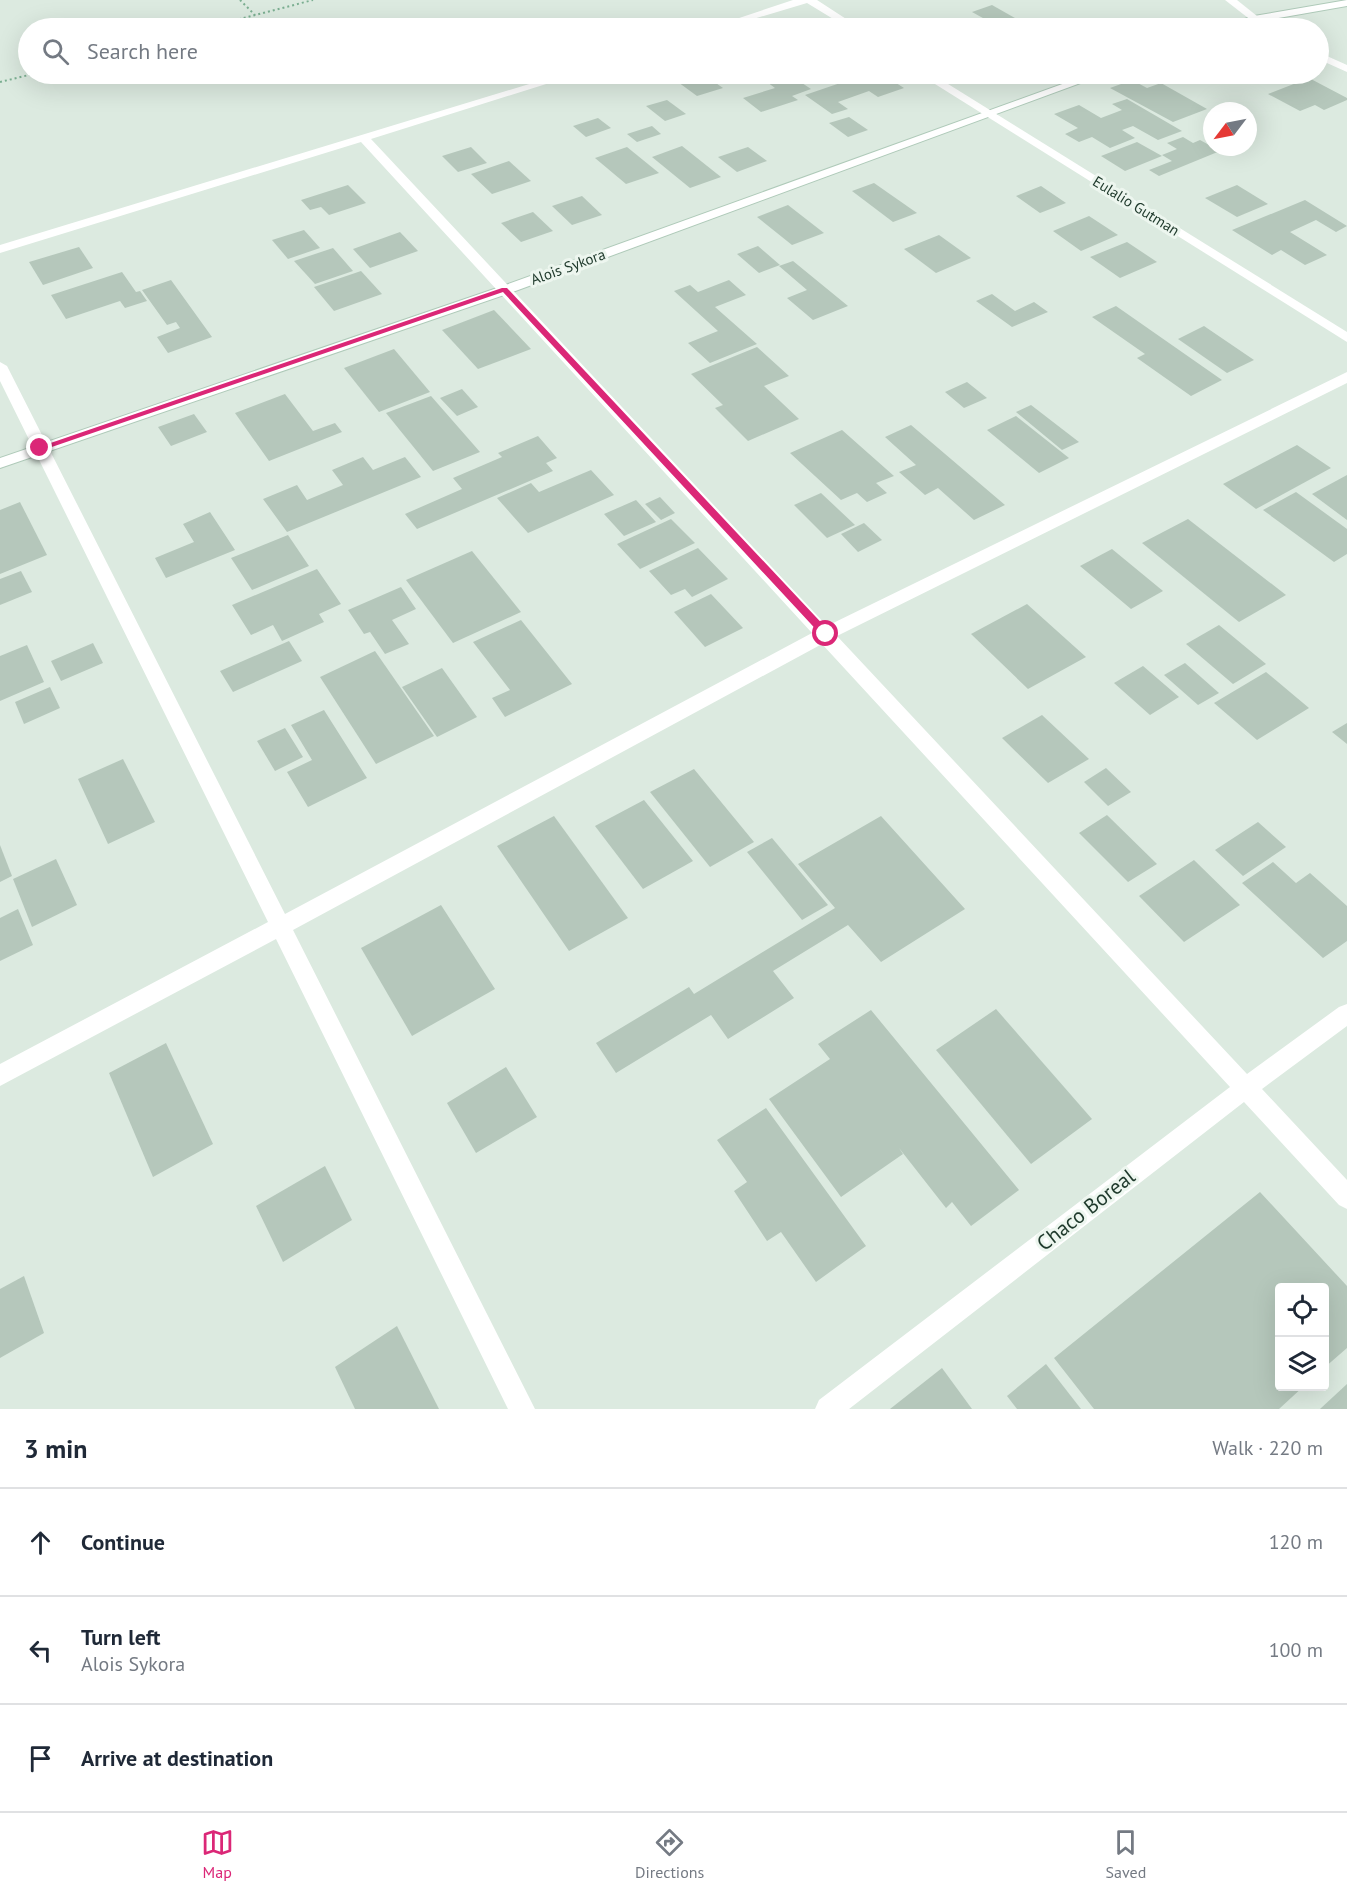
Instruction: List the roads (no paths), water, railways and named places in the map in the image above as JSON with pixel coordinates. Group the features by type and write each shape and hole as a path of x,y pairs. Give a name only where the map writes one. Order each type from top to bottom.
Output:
{"street":[{"path":"746,18 804,0"},
{"path":"810,0 839,18"},
{"path":"1230,0 1253,18"},
{"path":"1260,18 1347,3"},
{"path":"1329,60 1347,69"},
{"path":"0,249 540,84"},
{"name":"Eulalio Gutman","path":"942,84 1347,338"},
{"name":"Alois Sykora","path":"0,463 505,290 1073,84"},
{"path":"364,139 826,634 1244,1089 1347,1197"},
{"path":"0,366 522,1409"},
{"path":"0,1076 826,634 1347,377"},
{"name":"Chaco Boreal","path":"828,1409 1244,1089 1347,1014"}]}
